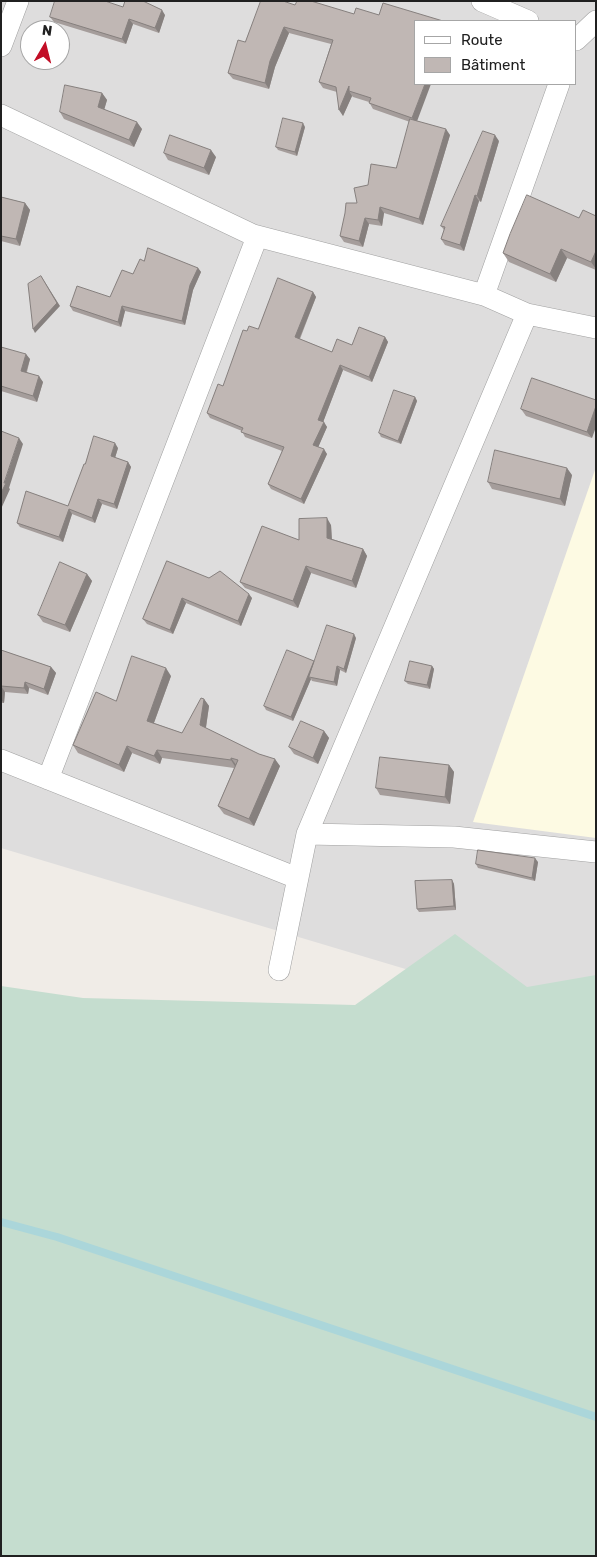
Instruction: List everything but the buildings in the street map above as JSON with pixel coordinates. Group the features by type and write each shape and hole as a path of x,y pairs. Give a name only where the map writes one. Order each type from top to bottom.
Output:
{"street":[{"path":"1,46 18,1"},
{"path":"482,1 526,20"},
{"path":"577,39 596,20"},
{"path":"484,295 559,85"},
{"path":"1,115 257,237 484,295 527,314 596,328"},
{"path":"48,779 257,237"},
{"path":"280,970 307,834 527,314"},
{"path":"1,760 297,878"},
{"path":"307,834 454,837 596,852"}],"shaded area":[{"path":"1,1 596,1 596,1026 1,848"},
{"path":"596,467 596,838 473,822"}],"green space":[{"path":"455,934 527,987 596,975 596,1556 1,1556 1,986 83,998 355,1005"}],"waterway":[{"path":"1,1222 57,1237 596,1417"}]}
